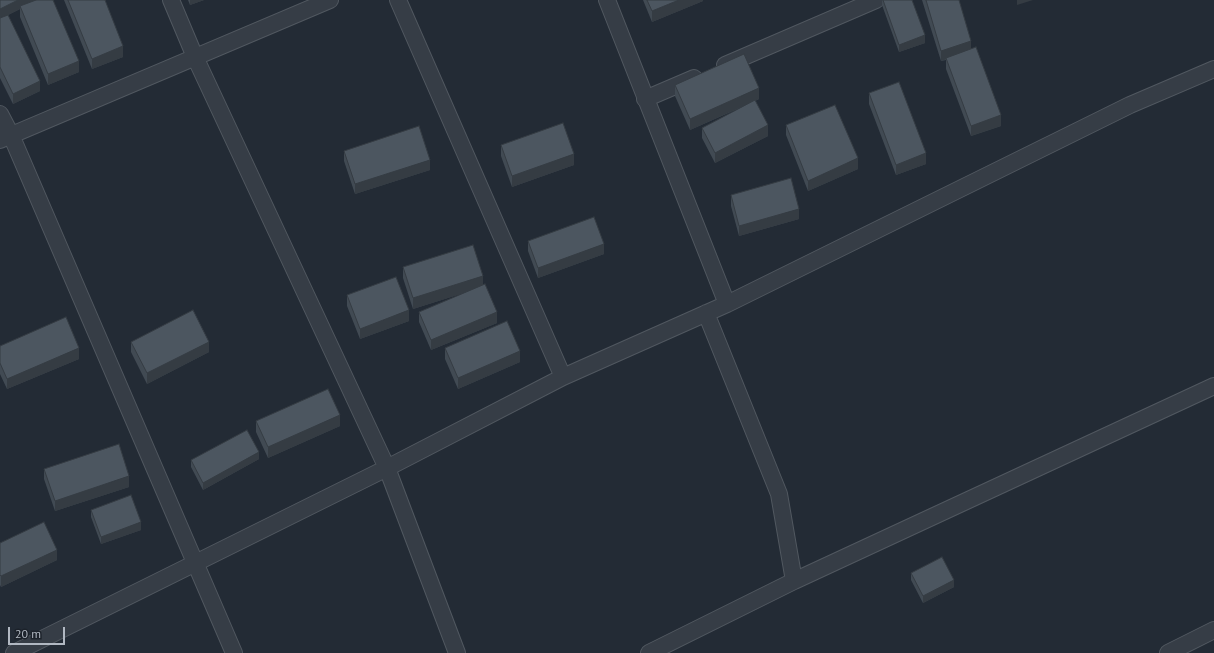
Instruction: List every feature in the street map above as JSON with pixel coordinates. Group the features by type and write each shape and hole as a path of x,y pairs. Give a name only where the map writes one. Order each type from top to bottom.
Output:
{"street":[{"path":"171,0 195,57 387,468 457,653"},
{"path":"5,137 330,0"},
{"path":"398,0 563,377"},
{"path":"606,0 727,304"},
{"path":"645,99 876,0"},
{"path":"14,653 387,468 563,377 727,304 1130,105 1214,69"},
{"path":"0,114 5,137 234,653"},
{"path":"706,313 779,494 794,582"},
{"path":"649,653 794,582 1214,386"},
{"path":"1168,653 1214,630"}],"building":[{"path":"0,0 18,0 0,9"},
{"path":"36,0 53,0 79,61 48,74 20,6"},
{"path":"68,0 105,0 123,46 92,59"},
{"path":"647,0 679,0 652,11"},
{"path":"883,0 912,0 925,35 899,45"},
{"path":"926,0 959,0 971,41 941,51"},
{"path":"8,15 40,81 13,94 0,67 0,18"},
{"path":"976,47 1001,115 971,126 946,58"},
{"path":"744,54 759,88 690,119 675,85"},
{"path":"899,82 926,153 896,165 869,93"},
{"path":"755,100 768,125 715,153 702,128"},
{"path":"835,105 858,158 808,181 786,125"},
{"path":"563,123 574,154 512,176 501,145"},
{"path":"419,126 430,160 355,184 344,151"},
{"path":"791,178 799,209 739,226 731,195"},
{"path":"594,217 604,244 538,268 528,241"},
{"path":"473,245 483,276 413,298 403,267"},
{"path":"396,277 409,310 360,329 347,295"},
{"path":"485,284 497,312 431,340 419,312"},
{"path":"193,310 209,342 147,373 131,342"},
{"path":"66,317 79,348 7,379 0,363 0,346"},
{"path":"507,321 520,351 458,378 445,348"},
{"path":"328,389 340,415 268,447 256,421"},
{"path":"247,430 259,452 203,483 191,460"},
{"path":"119,444 129,476 55,501 44,469"},
{"path":"131,495 141,522 101,537 91,510"},
{"path":"44,522 57,550 1,576 0,543"},
{"path":"942,557 954,580 923,596 911,573"}]}
